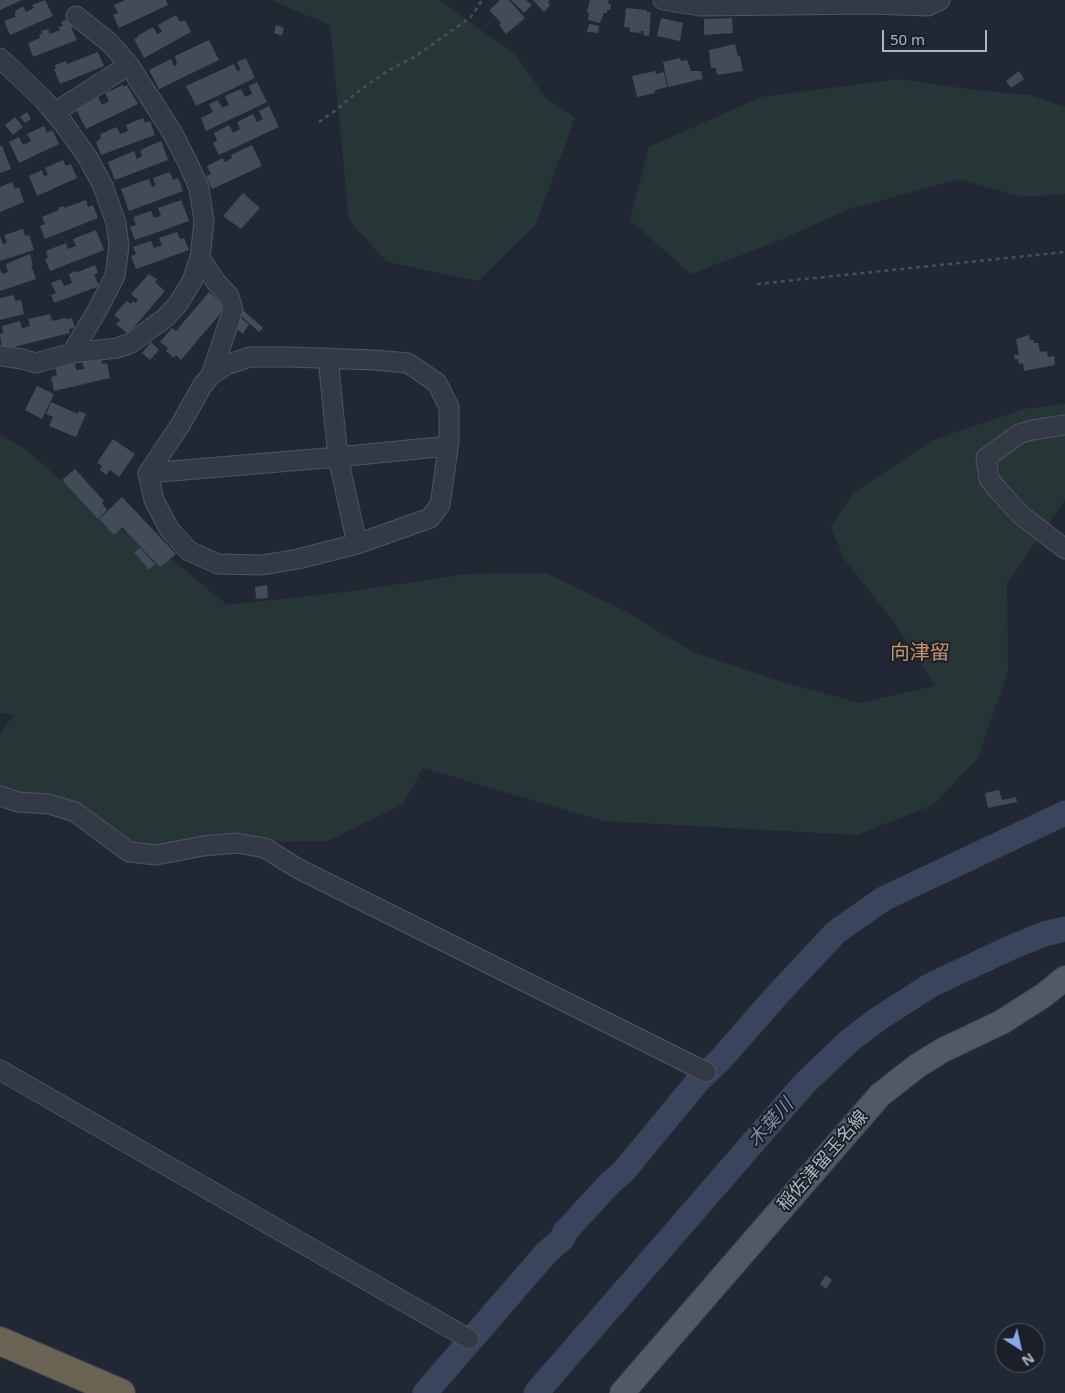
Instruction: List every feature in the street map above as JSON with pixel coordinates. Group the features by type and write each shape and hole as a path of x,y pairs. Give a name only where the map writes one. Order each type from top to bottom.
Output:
{"highway":[{"path":"0,1341 121,1393"}],"main road":[{"name":"稲佐津留玉名線","path":"622,1393 880,1095 917,1066 943,1050 1002,1022 1044,995 1065,978"}],"street":[{"path":"662,0 700,6 871,4 928,6 940,0"},
{"path":"0,356 36,363 72,353 117,348 131,343 165,318 178,304 192,281 200,258 204,221 200,188 172,132 129,65 110,43 76,16"},
{"path":"0,58 55,112 88,158 103,186 116,223 119,246 115,276 72,353"},
{"path":"55,112 129,65"},
{"path":"200,258 216,282 229,296 232,310 211,375"},
{"path":"250,357 375,360 408,364 437,383 449,406 448,446 440,505 430,518 357,544 298,559 271,563 218,564 189,551 169,529 154,500 148,473 181,424 202,386 211,375 226,365 250,357"},
{"path":"328,358 338,457 357,544"},
{"path":"1065,425 1019,434 986,458 989,479 998,490 1021,515 1065,549"},
{"path":"148,473 448,446"},
{"path":"0,796 18,802 49,804 75,812 129,852 156,855 203,846 236,843 265,848 297,868 706,1072"},
{"path":"0,1070 469,1339"}],"path":[{"path":"319,122 387,71 416,56 471,17 482,0"},
{"path":"757,284 1065,252"}],"shaded area":[{"path":"271,0 439,0 516,55 546,98 575,118 535,225 478,281 387,262 349,220 330,25"},
{"path":"899,79 975,90 1029,95 1065,107 1065,194 1020,197 960,179 849,209 778,241 691,274 630,220 649,147 761,97"},
{"path":"1065,404 1065,500 1007,583 1008,671 978,758 933,805 857,835 603,821 423,768 403,804 328,841 236,843 129,852 75,812 0,794 0,735 13,715 0,713 0,435 27,450 103,518 174,561 227,605 346,592 467,574 546,573 625,611 693,652 786,683 860,703 935,686 894,622 844,559 831,527 854,492 934,440 1023,409"}],"building":[{"path":"0,0 22,0 0,10"},
{"path":"45,0 53,16 10,35 4,21 17,16 15,16 15,11 23,6 26,12 34,8 32,5"},
{"path":"125,0 166,0 168,5 119,28 113,15 118,13 114,5"},
{"path":"500,0 509,0 525,18 506,34 499,25 501,23 489,10"},
{"path":"511,0 526,0 532,5 524,13"},
{"path":"533,0 550,0 548,2 550,5 544,12"},
{"path":"590,0 609,0 608,4 611,4 610,10 604,13 600,23 588,20 589,13 587,12"},
{"path":"626,8 651,12 649,36 643,35 644,31 641,31 641,33 630,32 630,28 624,27"},
{"path":"176,15 180,22 185,20 191,32 144,58 134,39 153,27 157,34 162,32 158,25"},
{"path":"71,18 74,26 71,27 77,40 33,57 28,43 40,38 41,31 48,29 50,34 60,30 58,27 63,26 61,22"},
{"path":"661,18 683,23 680,41 657,36"},
{"path":"732,18 733,33 704,35 704,19"},
{"path":"589,24 599,26 598,33 587,32"},
{"path":"276,25 284,28 282,36 274,33"},
{"path":"209,40 219,60 159,89 149,70 171,59 174,66 177,64 175,56"},
{"path":"735,44 743,71 717,75 716,68 711,68 709,50"},
{"path":"98,52 104,66 60,84 54,69 56,69 55,65 66,61 67,64"},
{"path":"246,58 255,78 196,106 186,86 234,64 237,71 241,70 237,62"},
{"path":"680,58 681,61 687,60 691,71 701,71 703,79 668,87 663,62"},
{"path":"656,71 656,74 664,72 667,87 655,90 655,93 637,97 632,76"},
{"path":"1019,71 1024,79 1011,88 1006,81"},
{"path":"257,82 267,102 206,131 201,118 213,112 209,104 218,100 222,108 229,105 225,96 241,89 245,97 252,94 249,86"},
{"path":"123,85 123,87 127,85 138,104 86,129 75,107 98,97 102,105 109,101 105,93"},
{"path":"269,106 279,127 219,155 213,143 217,141 214,133 229,125 233,133 240,129 237,122 253,114 257,122 263,119 259,111"},
{"path":"27,112 31,119 25,123 20,117"},
{"path":"15,117 23,127 13,135 5,125"},
{"path":"143,118 145,123 150,121 155,135 101,155 96,142 101,138 100,134 117,127 120,134 128,131 126,125"},
{"path":"44,126 47,133 52,130 59,144 19,163 9,142 19,137 23,145 31,141 27,134"},
{"path":"161,141 168,160 115,180 108,162 134,151 137,159 142,156 140,150"},
{"path":"252,145 262,166 212,189 206,176 211,174 207,166 223,158 225,162 232,158 231,155"},
{"path":"0,146 2,146 11,169 0,173"},
{"path":"63,160 66,166 71,164 77,178 37,196 29,176 42,170 44,176 48,175 45,168"},
{"path":"170,172 173,180 178,178 183,191 129,211 121,189 149,179 152,187 156,186 153,178"},
{"path":"12,182 15,189 19,187 24,202 0,212 0,187"},
{"path":"243,193 260,208 241,229 223,216"},
{"path":"86,200 88,207 93,205 98,218 45,239 40,226 45,224 42,217 59,210 58,208 63,206 64,208"},
{"path":"181,200 189,221 135,240 130,227 136,225 133,217 151,211 154,218 161,216 158,208"},
{"path":"23,229 25,236 29,235 34,250 0,261 0,236 3,244 7,243 4,235"},
{"path":"96,230 104,250 50,271 45,259 48,258 46,252 48,250 66,243 68,249 76,246 73,239"},
{"path":"177,232 180,239 184,238 189,250 136,269 131,256 136,254 133,247 151,241 154,248 162,245 159,238"},
{"path":"30,254 33,265 31,265 36,279 0,291 0,269 2,274 8,272 6,264"},
{"path":"95,265 98,273 94,274 99,286 54,303 51,295 56,293 51,283 61,279 64,286 72,283 69,274"},
{"path":"149,274 157,279 155,282 165,291 128,334 116,324 120,320 114,315 127,301 131,304 133,301 135,303 138,300 131,294"},
{"path":"209,292 226,307 181,360 176,355 174,358 166,351 168,348 160,342 172,328 176,331"},
{"path":"14,295 15,301 21,300 24,314 0,320 0,298"},
{"path":"244,311 263,328 259,332 240,315"},
{"path":"50,314 52,321 72,318 75,328 69,329 70,333 2,350 0,334 3,333 2,326 20,321 22,328 30,326 28,319"},
{"path":"239,317 249,324 243,334 232,326"},
{"path":"1029,335 1030,340 1038,343 1040,352 1047,351 1048,357 1054,356 1055,365 1024,371 1023,363 1019,364 1018,359 1015,359 1014,355 1019,355 1016,339"},
{"path":"151,342 159,350 150,360 142,353"},
{"path":"101,357 102,364 107,363 110,378 54,391 51,377 57,375 55,367 75,363 76,370 84,369 82,361"},
{"path":"37,386 54,394 42,419 25,410"},
{"path":"51,402 78,414 79,411 86,414 76,437 49,426 53,417 46,414"},
{"path":"113,439 135,454 119,477 110,470 106,475 100,470 102,466 97,463"},
{"path":"75,469 104,501 102,503 107,510 98,519 62,480"},
{"path":"122,497 176,554 160,567 122,527 114,535 99,519"},
{"path":"140,548 155,564 149,570 134,552"},
{"path":"267,585 268,598 256,599 255,587"},
{"path":"999,790 1002,800 1016,797 1017,802 988,808 985,793"},
{"path":"826,1275 832,1280 826,1289 820,1284"}],"waterway":[{"path":"425,1393 546,1253 563,1238 564,1233 610,1183 623,1172 698,1081 721,1059 836,932 883,899 1065,813"},
{"name":"木葉川","path":"536,1393 805,1083 849,1041 878,1019 931,985 1012,947 1044,934 1065,929"}],"district":[{"name":"向津留","path":"920,653"}]}
